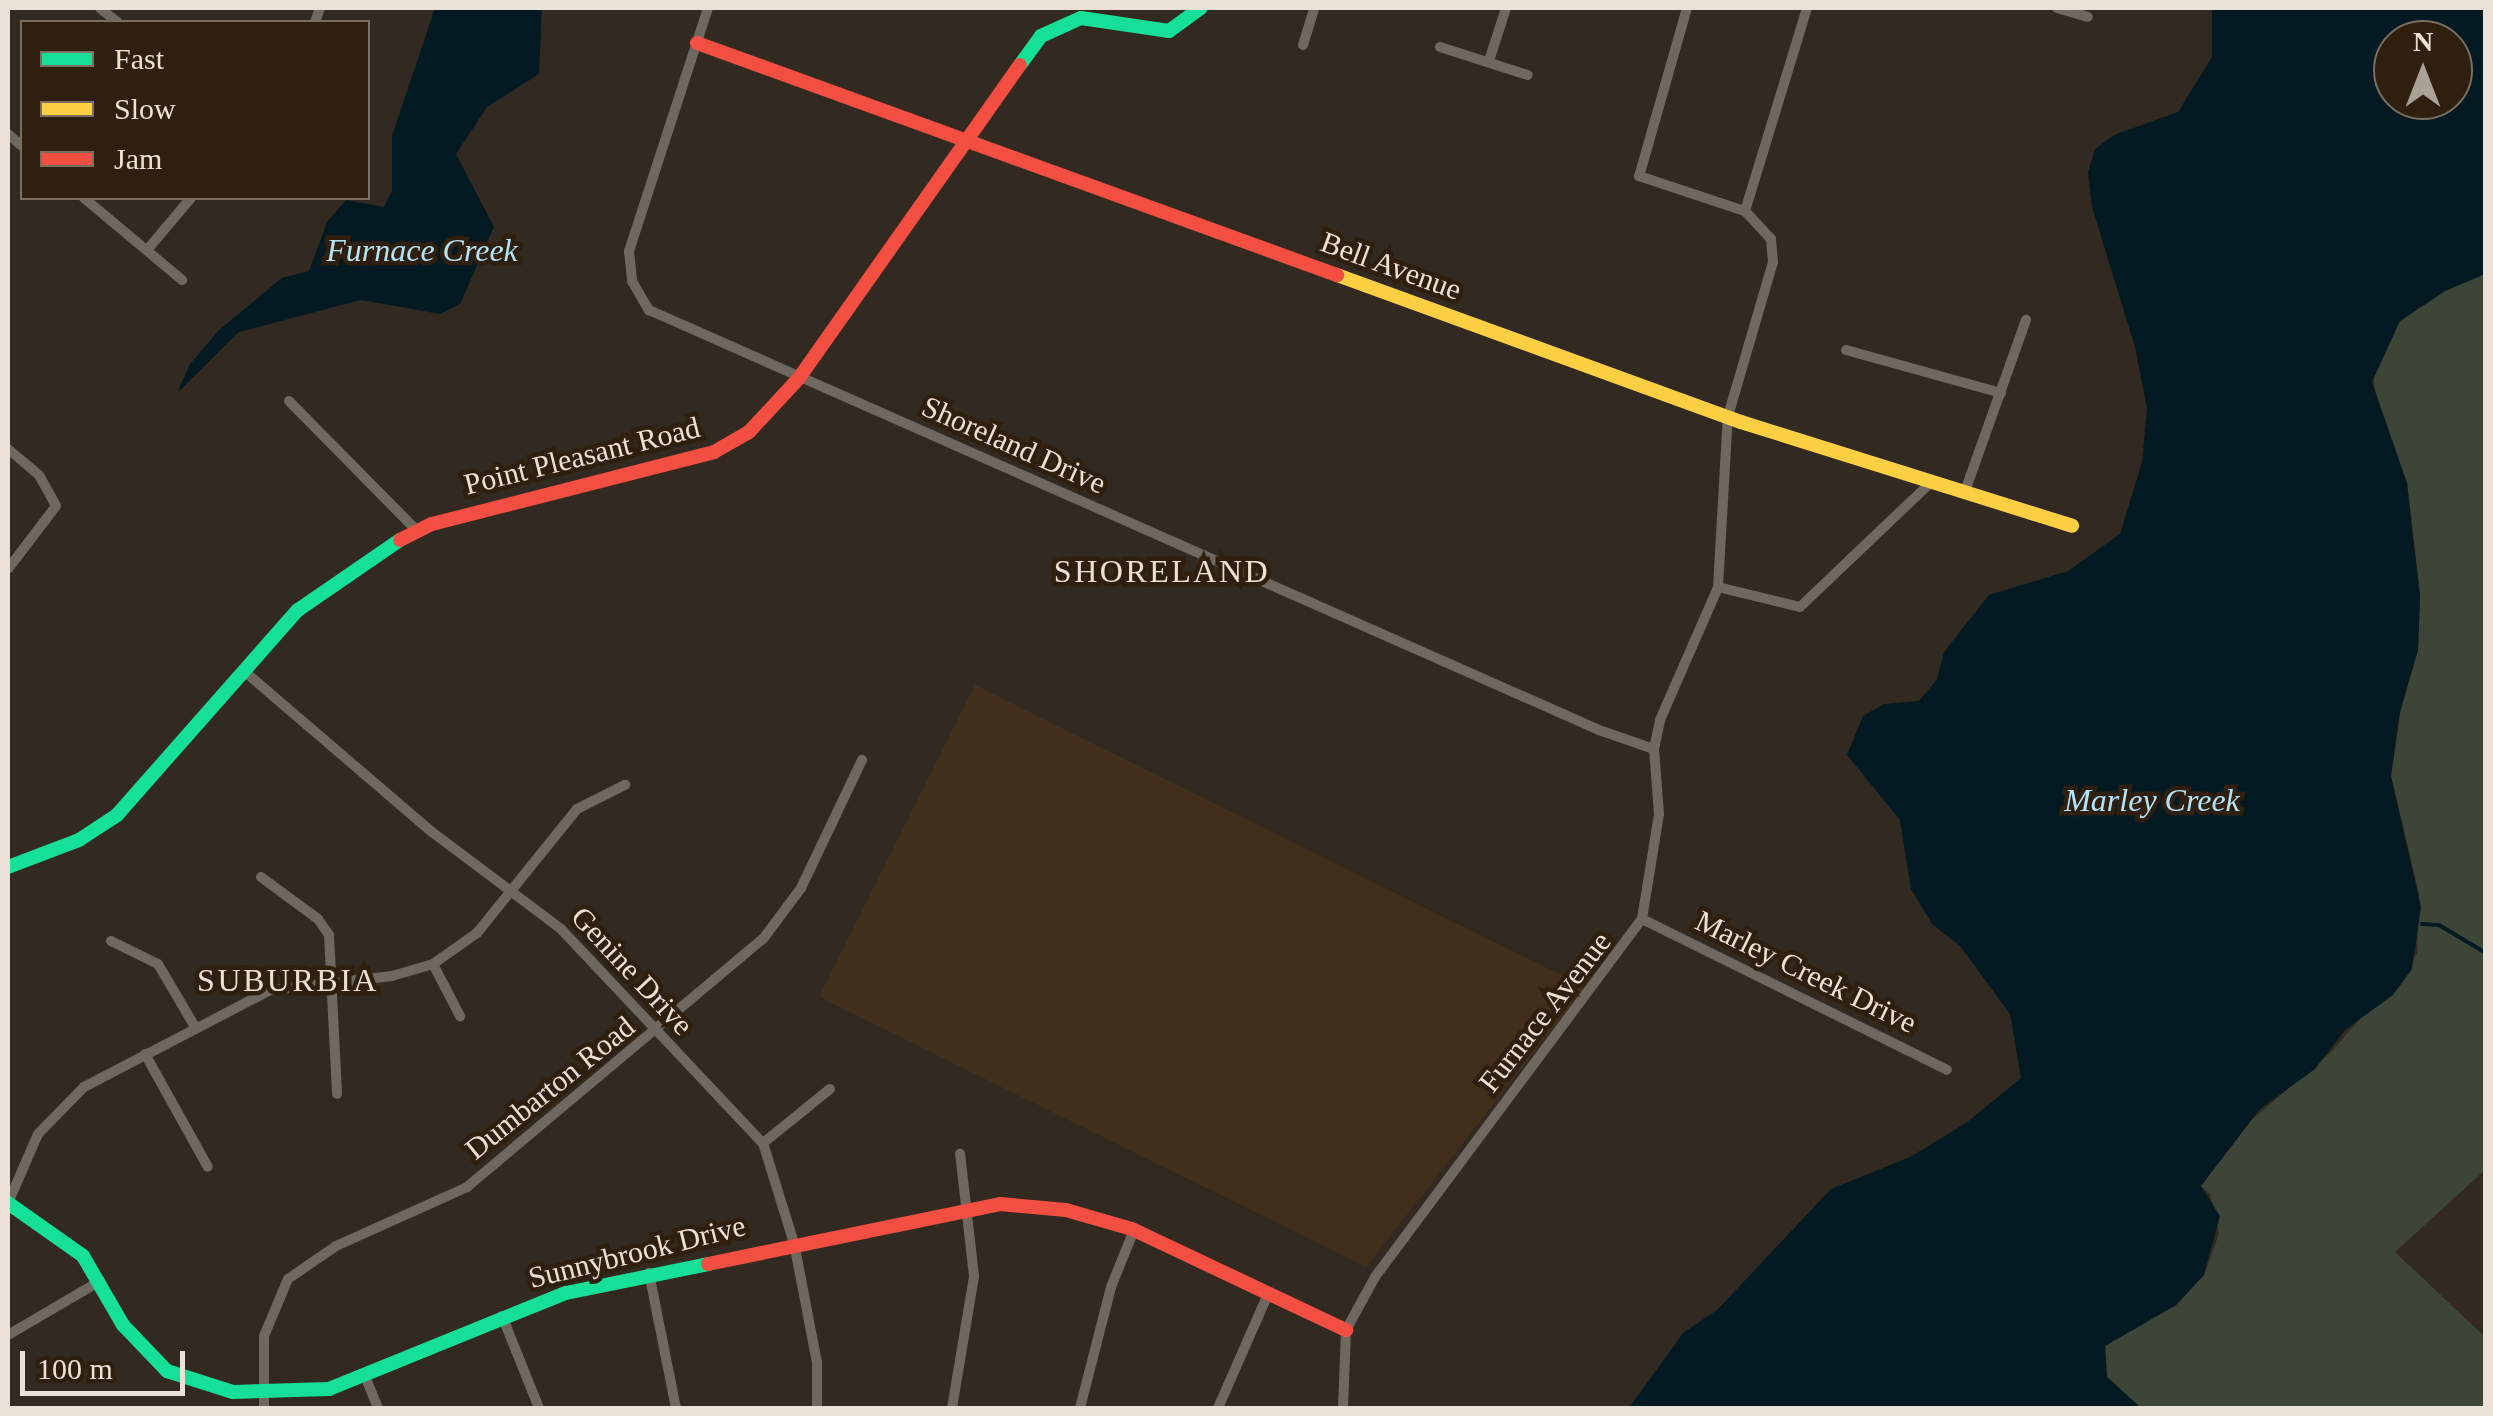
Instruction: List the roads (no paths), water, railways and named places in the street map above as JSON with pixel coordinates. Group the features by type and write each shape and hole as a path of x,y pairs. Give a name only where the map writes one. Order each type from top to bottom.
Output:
{"street":[{"name":"Shoreland Drive","path":"708,8 633,230 632,282 649,310 1598,730 1654,748"},
{"name":"Point Pleasant Road","path":"8,867 68,845 118,814 326,585 416,530 714,452 764,420 799,378 966,139 1051,28 1080,18 1169,31 1201,8"},
{"path":"1302,45 1314,8"},
{"path":"1489,61 1506,8"},
{"path":"1686,8 1640,176 1745,211 1807,8"},
{"path":"2057,8 2088,17"},
{"name":"Bell Avenue","path":"697,42 1728,416 1929,484 2072,526"},
{"path":"1440,47 1528,75"},
{"path":"86,200 182,280"},
{"path":"147,250 189,200"},
{"name":"Furnace Avenue","path":"1343,1408 1346,1330 1375,1277 1642,920 1660,814 1654,748 1660,720 1718,586 1728,416 1774,250 1772,239 1745,211"},
{"path":"1964,494 2026,320"},
{"path":"1846,350 2001,393"},
{"path":"289,401 416,530"},
{"path":"8,449 39,475 56,506 8,569"},
{"path":"1718,586 1800,607 1929,484"},
{"name":"Genine Drive","path":"244,671 432,832 561,928 655,1035 763,1143 794,1243 817,1362 817,1408"},
{"name":"Dumbarton Road","path":"264,1401 268,1313 288,1279 336,1246 467,1186 655,1035 782,916 862,760"},
{"path":"8,1203 38,1134 61,1107 194,1025 270,990 333,979 392,976 434,964 477,933 577,809 625,785"},
{"path":"261,876 318,919 329,936 337,1094"},
{"name":"Marley Creek Drive","path":"1642,920 1947,1070"},
{"path":"111,941 158,964 194,1025"},
{"path":"434,964 460,1016"},
{"path":"145,1054 208,1167"},
{"path":"763,1143 830,1089"},
{"path":"952,1408 971,1314 967,1207 960,1154"},
{"name":"Sunnybrook Drive","path":"8,1203 68,1241 100,1281 122,1324 168,1371 200,1385 264,1401 365,1376 502,1315 649,1272 967,1207 1066,1210 1134,1230 1346,1330"},
{"path":"1080,1408 1111,1287 1134,1230"},
{"path":"649,1272 676,1408"},
{"path":"8,1335 100,1281"},
{"path":"1218,1408 1268,1294"},
{"path":"502,1315 538,1408"},
{"path":"365,1376 378,1408"}],"water":[{"name":"Furnace Creek","path":"435,8 542,8 539,74 487,107 456,154 494,227 460,304 440,314 361,300 239,332 177,393 190,364 219,330 282,278 309,271 327,222 346,200 384,207 392,191 392,136"},
{"name":"Marley Creek","path":"2212,8 2485,8 2485,274 2445,291 2400,321 2372,382 2407,483 2420,596 2418,650 2400,712 2391,776 2421,907 2412,969 2393,995 2345,1030 2315,1069 2260,1109 2201,1186 2220,1216 2204,1275 2176,1305 2105,1346 2107,1377 2141,1408 1629,1408 1683,1333 1717,1310 1831,1189 1910,1157 1966,1123 2021,1078 2010,1014 1960,946 1932,924 1911,889 1900,820 1847,755 1863,716 1884,704 1919,701 1937,679 1944,652 1989,595 2068,571 2120,534 2142,462 2147,408 2135,347 2092,207 2088,172 2095,149 2114,135 2178,112 2212,57"}],"waterway":[{"path":"2422,924 2439,925 2486,953"}],"district":[{"name":"SHORELAND","path":"1162,571"},
{"name":"SUBURBIA","path":"288,980"}]}
